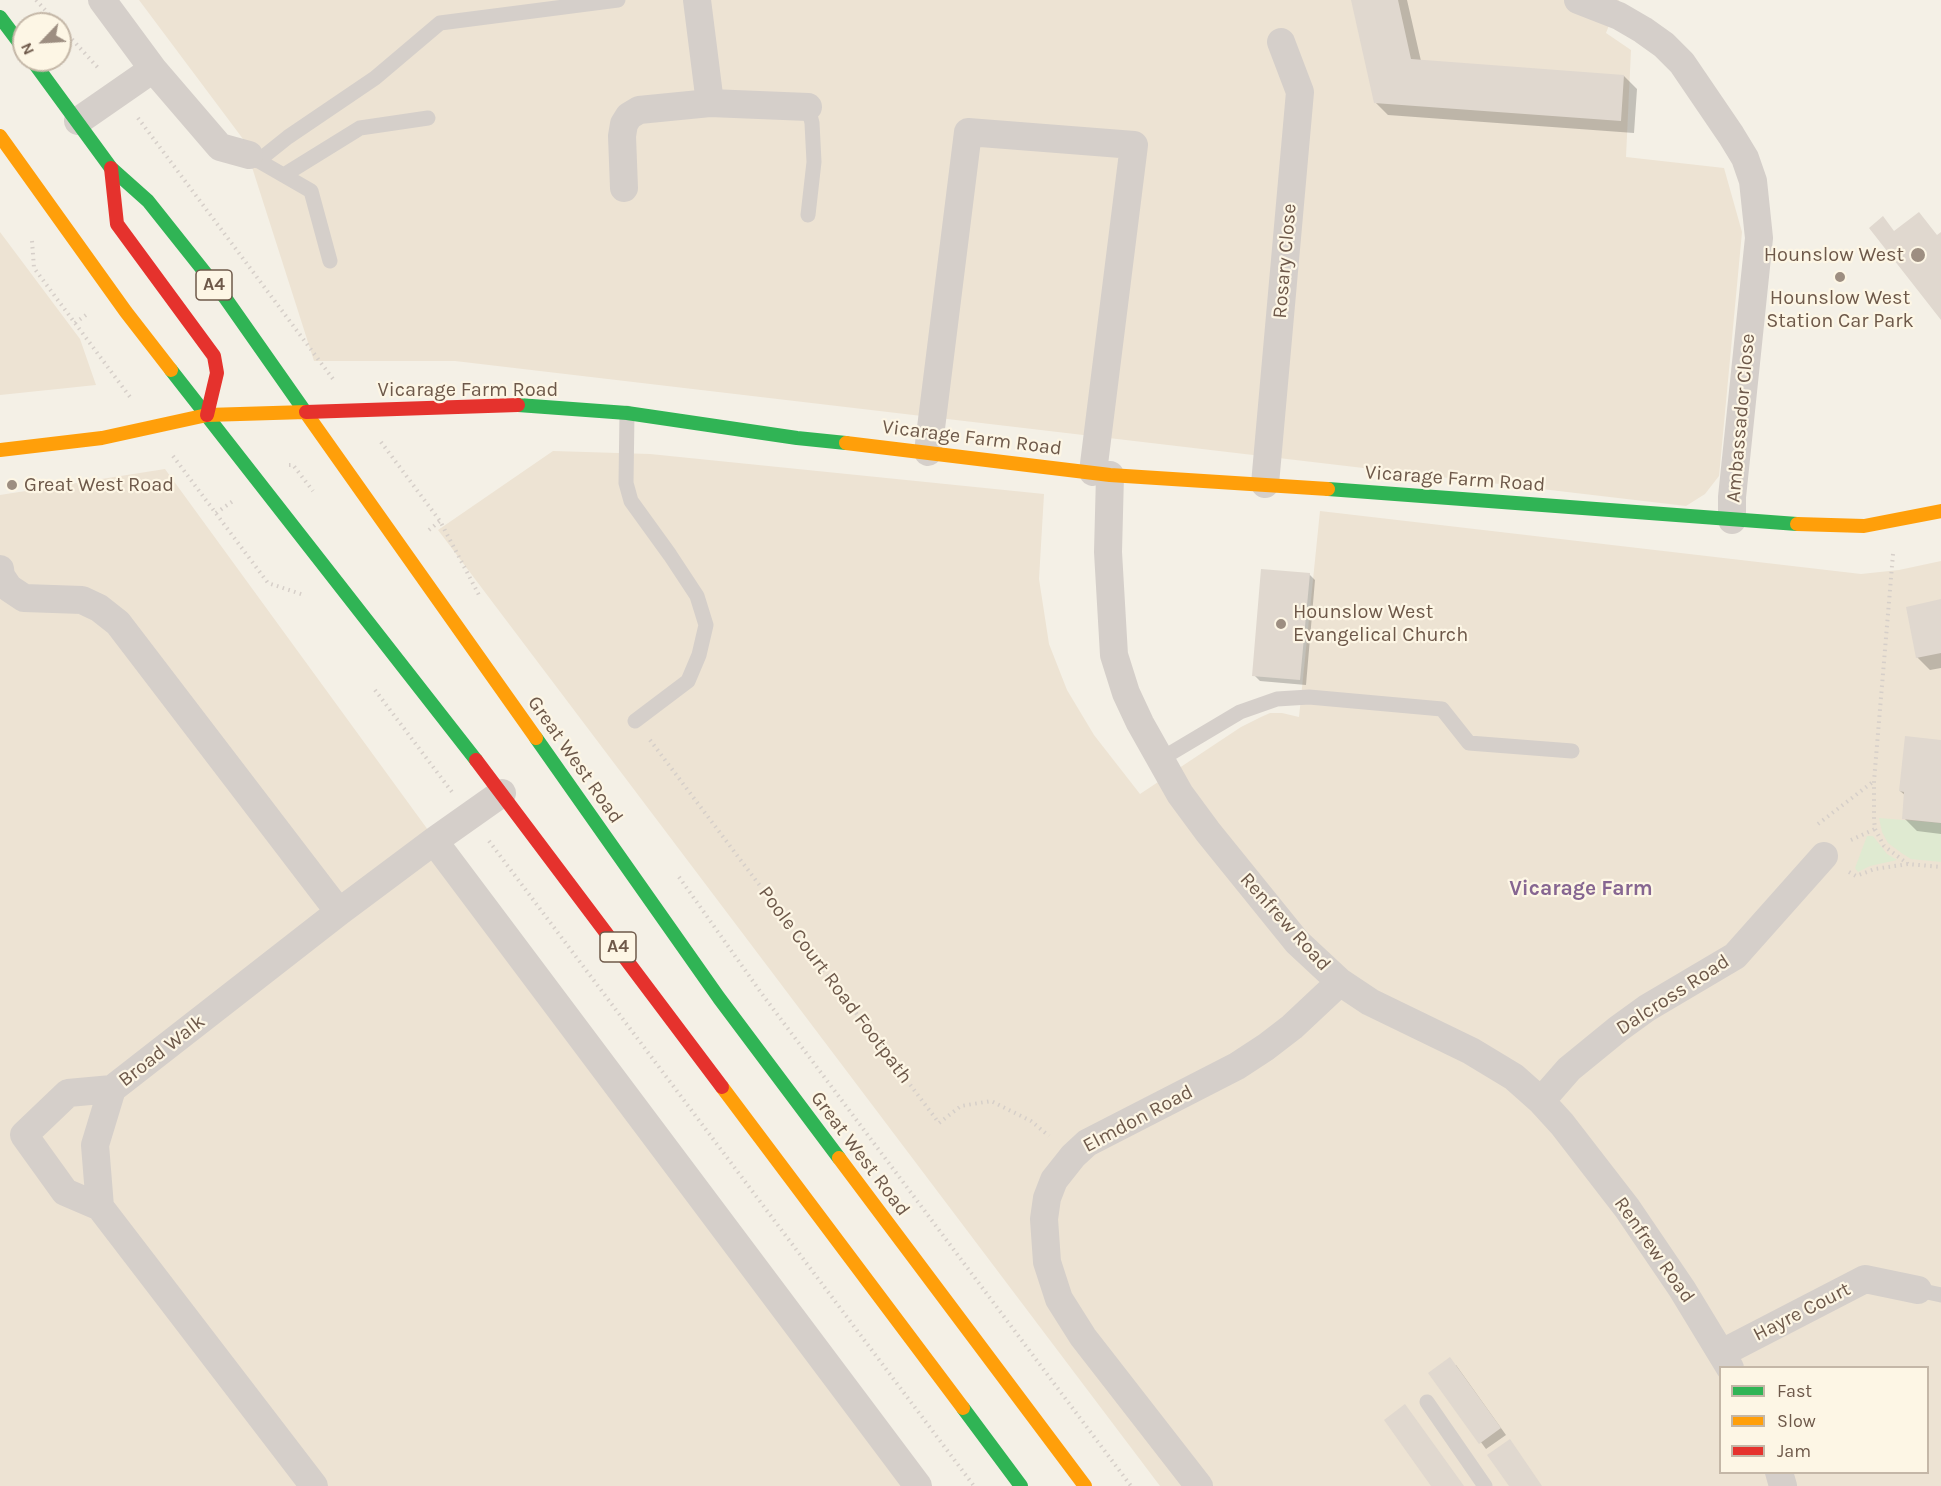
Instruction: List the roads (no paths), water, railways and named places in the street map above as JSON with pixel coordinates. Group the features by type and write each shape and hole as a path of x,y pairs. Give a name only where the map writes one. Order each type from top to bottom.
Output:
{"main road":[{"path":"0,17 12,34"},
{"name":"Great West Road","path":"41,72 111,168 148,201 226,299 718,998 1084,1486"},
{"name":"A4","path":"0,136 126,312 502,793 1021,1486"},
{"name":"A4","path":"111,168 117,224 213,356 217,373 207,415"},
{"name":"Vicarage Farm Road","path":"0,450 102,438 207,415 521,405 627,413 797,438 1101,473 1823,526 1864,526 1941,511"}],"street":[{"path":"102,0 153,69 220,147 254,158"},
{"path":"697,0 710,104"},
{"name":"Ambassador Close","path":"1578,0 1619,16 1643,30 1664,45 1682,63 1731,135 1754,181 1759,238 1732,497 1732,520"},
{"name":"Rosary Close","path":"1265,484 1300,92 1281,42"},
{"path":"78,121 118,91 153,69"},
{"path":"624,188 622,136 624,124 628,116 639,110 710,104 808,107"},
{"name":"Renfrew Road","path":"928,452 968,132 1134,145 1101,473 1114,655 1126,693 1140,723 1180,794 1297,942 1340,982 1370,1002 1470,1052 1514,1077 1562,1124 1626,1208 1682,1289 1726,1360"},
{"path":"0,569 1,576 9,588 24,598 82,600 99,608 118,623 339,912"},
{"name":"Broad Walk","path":"100,1207 95,1145 112,1089 339,912 502,793"},
{"path":"435,841 918,1486"},
{"name":"Dalcross Road","path":"1540,1101 1569,1069 1618,1029 1647,1008 1735,956 1824,855"},
{"name":"Elmdon Road","path":"1199,1486 1083,1337 1059,1299 1047,1262 1044,1219 1047,1198 1054,1180 1087,1143 1210,1081 1266,1047 1314,1008 1340,982"},
{"path":"112,1089 68,1093 24,1135 65,1192 100,1207 314,1486"},
{"name":"Hayre Court","path":"1726,1360 1865,1279 1930,1293"}],"lane":[{"path":"330,261 311,191 254,158 375,78 440,23 618,0"},
{"path":"808,107 812,123 814,162 808,215"},
{"path":"284,175 360,128 428,118"},
{"path":"627,413 626,483 631,501 697,596 706,625 699,655 688,681 636,721"},
{"path":"1161,759 1240,712 1277,699 1310,697 1442,709 1469,743 1572,750"},
{"path":"1426,1402 1485,1486"}],"place":[{"name":"Hounslow West","path":"1918,255"},
{"name":"Hounslow West Station Car Park","path":"1840,277"},
{"name":"Great West Road","path":"12,485"},
{"name":"Hounslow West Evangelical Church","path":"1281,624"}],"district":[{"name":"Vicarage Farm","path":"1581,889"}]}
